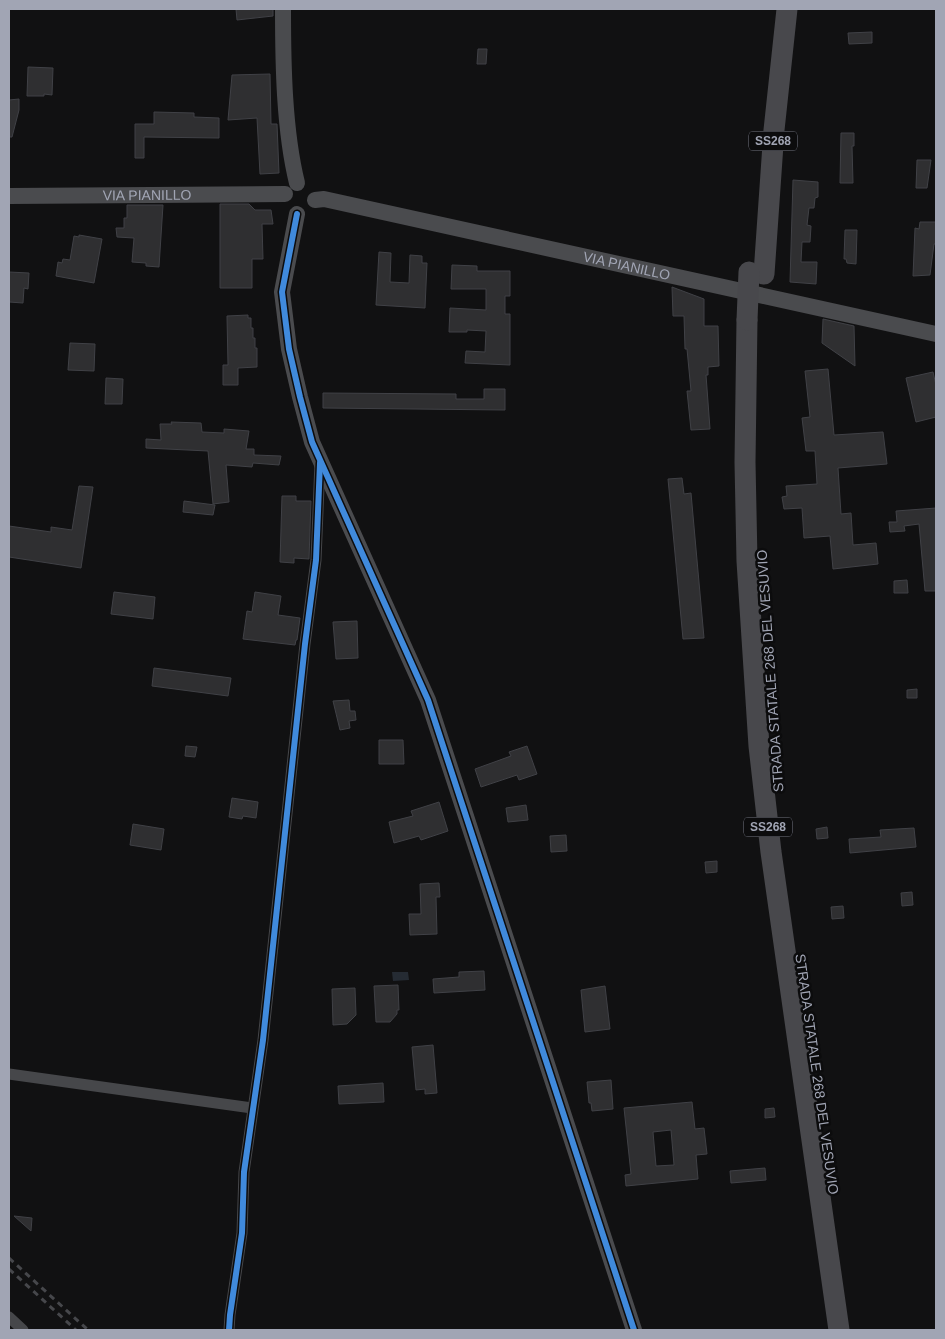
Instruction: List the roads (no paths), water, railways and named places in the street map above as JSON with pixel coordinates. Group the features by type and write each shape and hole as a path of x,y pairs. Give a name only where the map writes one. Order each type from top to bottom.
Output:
{"highway":[{"name":"STRADA STATALE 268 DEL VESUVIO","path":"773,9 759,128 756,273 745,462 748,561 759,746 772,861 839,1330"},
{"name":"STRADA STATALE 268 DEL VESUVIO","path":"756,273 787,9"},
{"name":"STRADA STATALE 268 DEL VESUVIO","path":"754,320 762,561 773,743 785,850 853,1330"}],"street":[{"path":"283,9 288,124 294,170 291,189 284,199 288,209 297,214 311,209 315,195 310,187 302,183 291,189"},
{"name":"VIA PIANILLO","path":"9,196 291,189"},
{"name":"VIA PIANILLO","path":"315,200 324,199 936,334"},
{"path":"297,214 282,292 289,349 312,442 428,700 634,1330"},
{"path":"229,1330 242,1232 244,1172 263,1040 304,654 316,560 320,459"},
{"path":"9,1074 252,1108"},
{"path":"9,1318 23,1330"}],"railway":[{"path":"9,1258 88,1330"},
{"path":"9,1269 76,1330"}]}
